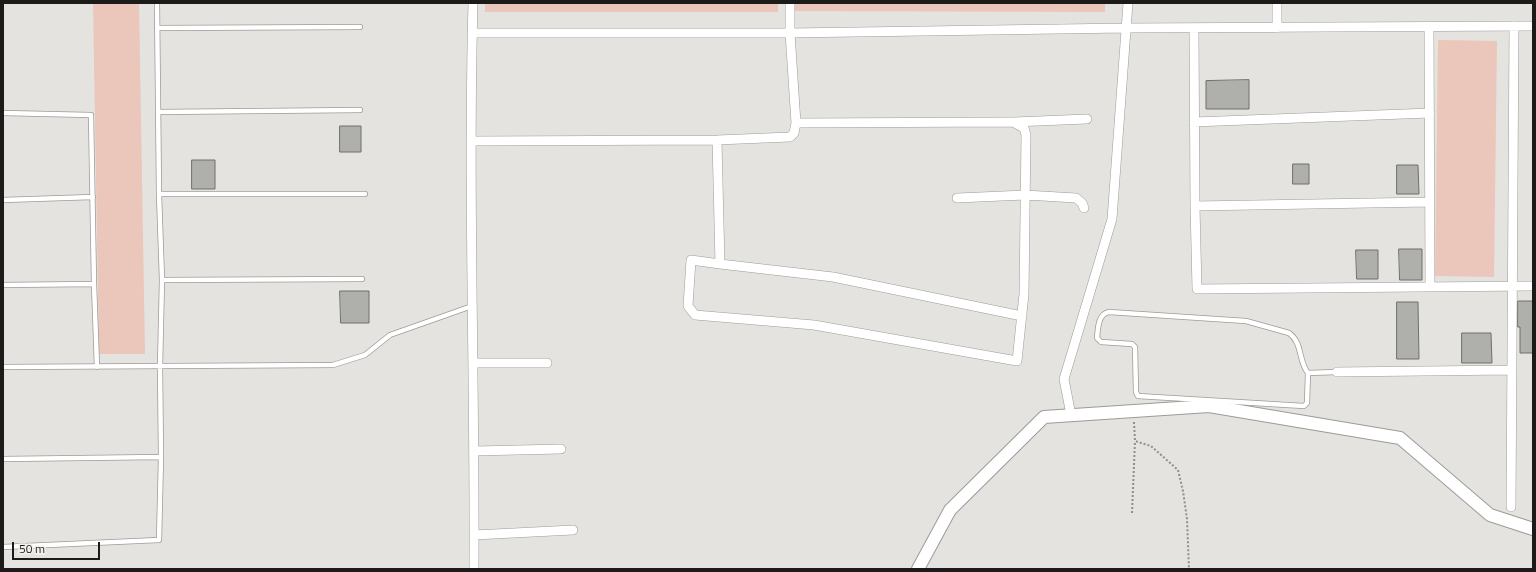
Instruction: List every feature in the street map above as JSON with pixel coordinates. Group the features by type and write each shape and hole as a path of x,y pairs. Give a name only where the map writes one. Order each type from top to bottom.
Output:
{"street":[{"path":"473,3 472,306 475,451 474,569"},
{"path":"472,141 717,140 790,137 794,133 796,123 790,33 790,3"},
{"path":"1071,416 1064,379 1112,218 1128,3"},
{"path":"1276,28 1277,3"},
{"path":"1511,507 1514,26"},
{"path":"472,33 790,33 1126,28 1194,29 1533,26"},
{"path":"1429,27 1430,287"},
{"path":"1194,29 1197,289 1533,286"},
{"path":"1194,122 1430,113"},
{"path":"796,123 1013,122 1088,119"},
{"path":"1013,122 1024,128 1026,135 1024,294 1022,316 1017,361 814,325 695,315 688,306 692,260 833,277 1022,316"},
{"path":"717,140 720,264"},
{"path":"957,198 1025,195 1076,198 1082,203 1084,208"},
{"path":"1195,206 1430,202"},
{"path":"473,363 547,363"},
{"path":"1337,372 1512,370"},
{"path":"918,569 950,510 1044,417 1209,406 1400,438 1490,515 1533,529"},
{"path":"475,451 561,449"},
{"path":"474,535 573,530"}],"lane":[{"path":"3,546 159,540 162,280 158,194 157,3"},
{"path":"157,28 360,27"},
{"path":"158,112 360,110"},
{"path":"3,113 90,115 97,367"},
{"path":"158,194 365,194"},
{"path":"3,200 92,197"},
{"path":"162,280 362,279"},
{"path":"3,285 94,284"},
{"path":"3,367 333,365 365,354 390,335 472,306"},
{"path":"1308,373 1307,403 1304,406 1138,396 1136,392 1135,347 1132,344 1101,342 1097,338 1099,326 1102,317 1105,313 1109,312 1246,321 1289,333 1295,337 1298,343 1304,369 1308,373 1337,372"},
{"path":"3,459 161,457"}],"path":[{"path":"1132,513 1135,441 1134,411"},
{"path":"1135,441 1151,446 1178,470 1187,519 1189,569"}],"shaded area":[{"path":"93,3 139,3 145,354 99,354"},
{"path":"485,3 778,3 778,12 485,12"},
{"path":"795,3 1105,3 1105,12 795,11"},
{"path":"1438,40 1497,41 1494,277 1435,276"}],"building":[{"path":"1249,80 1249,109 1206,109 1206,81"},
{"path":"340,126 361,126 361,152 340,152"},
{"path":"192,160 215,160 215,189 192,189"},
{"path":"1293,164 1309,164 1309,184 1293,184"},
{"path":"1397,165 1418,165 1419,194 1397,194"},
{"path":"1399,249 1422,249 1422,280 1400,280"},
{"path":"1356,250 1378,250 1378,279 1357,279"},
{"path":"340,291 369,291 369,323 341,323"},
{"path":"1518,301 1533,301 1533,353 1520,353"},
{"path":"1397,302 1418,302 1419,359 1397,359"},
{"path":"1462,333 1491,333 1492,363 1462,363"}]}
